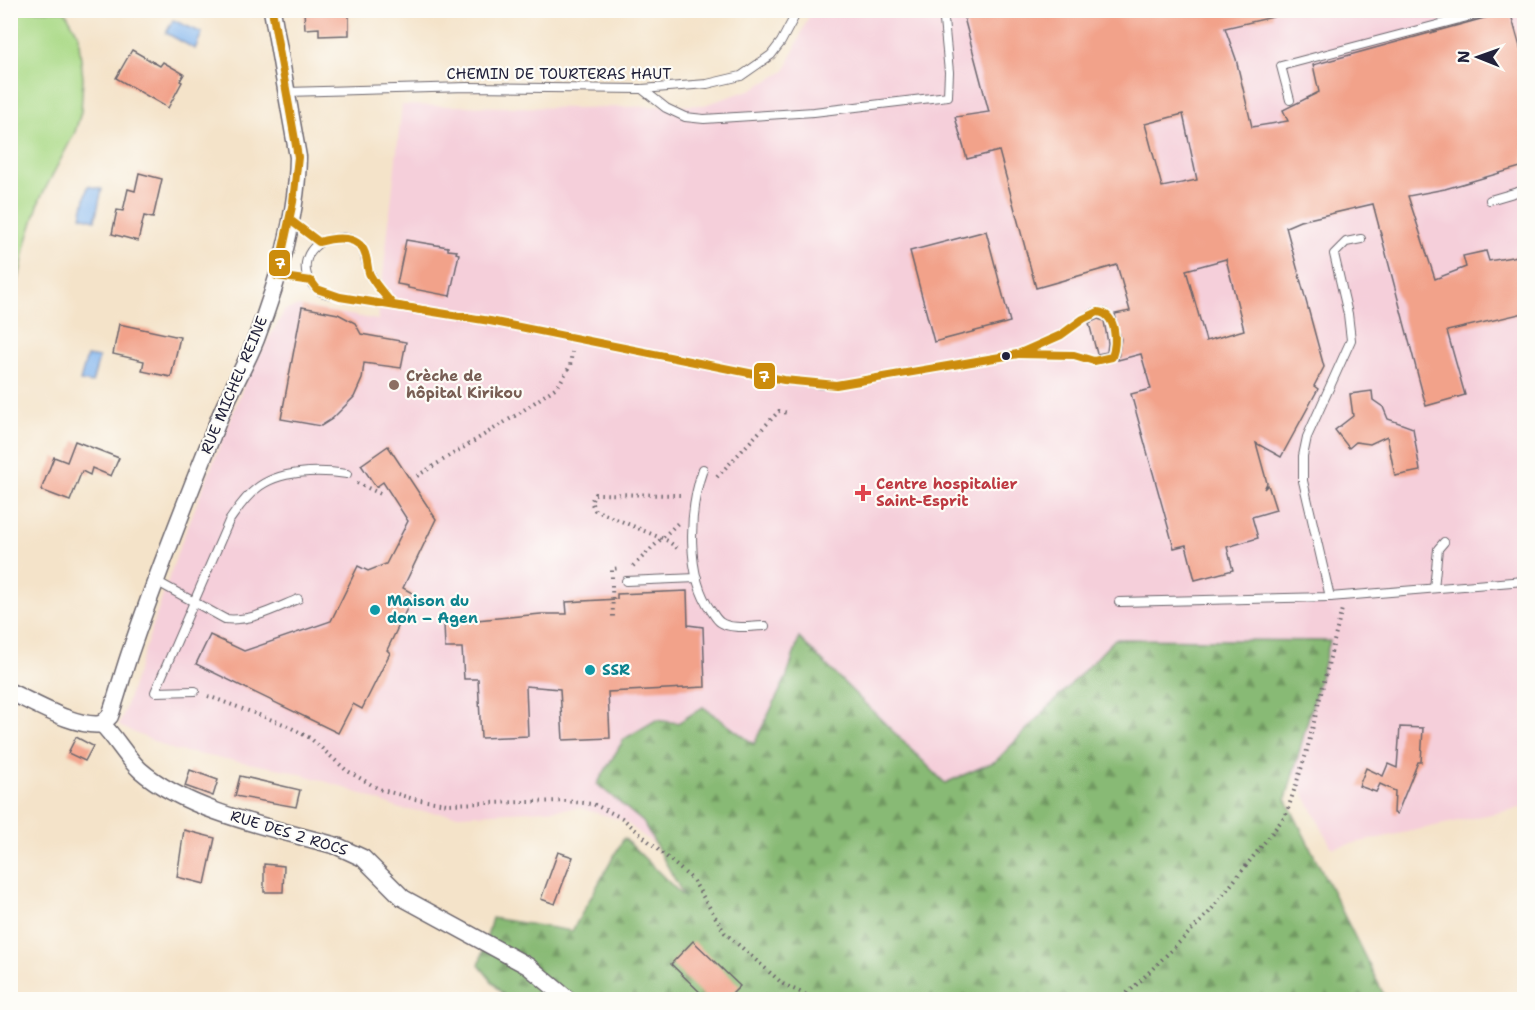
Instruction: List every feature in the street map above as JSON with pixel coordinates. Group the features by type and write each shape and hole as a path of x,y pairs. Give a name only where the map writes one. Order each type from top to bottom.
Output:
{"street":[{"name":"RUE MICHEL REINE","path":"102,724 110,716 156,581 224,405 256,340 277,276 290,220 298,158 273,10"},
{"path":"10,692 75,721 102,724"},
{"name":"RUE DES 2 ROCS","path":"102,724 118,740 140,769 172,791 226,814 355,853 404,898 528,966 569,999"}],"lane":[{"name":"CHEMIN DE TOURTERAS HAUT","path":"287,92 466,87 642,89 707,84 741,76 771,55 781,42 798,10"},
{"path":"642,89 666,108 684,117 704,119 814,112 948,96 949,72 943,10"},
{"path":"1290,100 1281,66 1494,10"},
{"path":"1491,200 1524,190"},
{"path":"290,220 319,242"},
{"path":"393,305 376,285 367,269 366,256 362,247 354,240 347,237 329,238 319,242 311,249 306,268 311,281 317,289 324,293 562,335 784,380 824,385 1018,354 1074,355 1094,361 1103,360 1112,357 1114,350 1115,336 1112,320 1098,312 1090,314 1059,336 1018,354"},
{"path":"1330,597 1303,481 1303,456 1307,437 1351,340 1334,254 1346,243 1361,239"},
{"path":"277,276 311,281"},
{"path":"703,469 696,492 693,557 706,605 720,622 732,627 765,626"},
{"path":"195,692 155,692 229,521 244,499 258,486 276,478 294,474 334,472 347,474"},
{"path":"1434,588 1438,549 1444,542"},
{"path":"626,581 697,578"},
{"path":"156,581 225,619 252,618 298,599"},
{"path":"1119,602 1330,597 1524,581"}],"path":[{"path":"417,476 518,414 558,386 570,366 572,351 562,335"},
{"path":"678,556 677,546 595,510 591,502 595,494 680,495 705,489 779,411 788,413"},
{"path":"347,474 360,486 383,495"},
{"path":"680,495 680,504"},
{"path":"633,566 680,520 680,512"},
{"path":"613,617 612,569 641,565"},
{"path":"1117,999 1131,990 1208,914 1286,815 1306,754 1342,610"},
{"path":"195,692 286,725 310,738 346,771 379,789 414,799 447,804 565,801 593,804 622,818 693,880 725,933 783,984 817,999"}],"shaded area":[{"name":"Centre hospitalier Saint-Esprit","path":"811,11 1524,11 1524,807 1332,848 1282,752 968,999 738,966 654,844 624,821 580,808 459,815 400,809 340,786 287,770 174,750 119,726 178,551 247,377 285,310 299,306 378,320 402,105 577,108 704,105 752,89 785,71"}],"green space":[{"path":"11,10 65,11 78,34 83,78 81,112 75,132 40,199 26,244 11,317"},
{"path":"799,638 945,783 996,761 1115,639 1330,641 1286,799 1386,999 507,1000 479,965 492,918 572,931 624,838 685,898 643,822 597,784 624,739 656,720 678,723 703,707 754,744 787,676"}],"water":[{"path":"173,20 202,33 195,49 166,33"},
{"path":"88,186 102,189 95,220 81,216"},
{"path":"87,356 99,358 92,383 80,381"}],"building":[{"path":"304,10 349,10 349,35 319,36 319,28 305,29"},
{"path":"962,10 1272,10 1273,17 1225,28 1236,59 1252,127 1288,121 1283,110 1319,92 1313,65 1510,11 1524,61 1524,166 1445,189 1408,196 1435,279 1466,267 1463,256 1486,251 1489,261 1524,255 1524,313 1447,331 1465,395 1426,406 1373,204 1300,221 1286,227 1324,367 1314,386 1318,389 1281,457 1256,443 1267,483 1264,489 1268,485 1276,510 1252,517 1258,538 1227,547 1233,570 1195,580 1186,545 1174,548 1131,394 1151,389 1141,354 1118,360 1121,339 1115,314 1130,311 1117,265 1036,288 999,151 967,159 955,117 989,112","holes":["1183,114 1197,180 1162,187 1145,124","1226,259 1244,330 1206,341 1186,270"]},
{"path":"132,50 160,66 163,62 184,74 168,108 116,78"},
{"path":"139,173 162,179 153,218 144,216 138,241 112,234 117,210 123,211 128,189 135,191"},
{"path":"986,231 1010,322 934,342 910,251"},
{"path":"406,240 448,247 448,250 457,251 456,253 459,254 450,296 397,284"},
{"path":"302,307 338,314 355,323 361,334 406,342 401,368 364,363 362,379 354,397 332,419 321,426 281,419"},
{"path":"1098,319 1104,321 1108,343 1107,352 1097,354 1089,323"},
{"path":"119,324 180,337 171,377 142,371 144,361 113,354"},
{"path":"1372,391 1373,400 1383,407 1388,419 1413,428 1420,471 1395,476 1387,436 1370,444 1356,442 1349,448 1335,430 1353,416 1350,394"},
{"path":"75,441 119,458 111,476 92,468 90,475 82,471 70,501 41,490 54,457 67,462"},
{"name":"Maison du don – Agen","path":"388,446 436,519 403,588 414,594 387,650 390,653 362,709 353,704 338,733 196,664 210,635 244,651 331,621 358,566 368,571 386,564 408,521 383,482 376,487 361,465"},
{"name":"SSR","path":"687,591 688,625 703,627 705,687 608,692 610,738 563,740 560,689 526,686 528,736 481,738 478,679 464,679 462,648 445,648 444,623 541,614 567,614 566,602 617,599 617,594"},
{"path":"1400,727 1423,728 1421,762 1418,762 1397,814 1394,813 1395,791 1380,784 1376,792 1359,786 1366,768 1383,776 1388,764 1397,768"},
{"path":"76,737 93,746 85,761 68,753"},
{"path":"190,770 218,780 213,796 185,786"},
{"path":"240,776 300,790 296,807 235,796"},
{"path":"184,830 215,838 205,884 177,877"},
{"path":"558,852 573,857 555,904 541,899"},
{"path":"264,864 284,866 283,892 264,892"},
{"path":"693,941 740,986 727,999 707,999 671,964"}],"transit line":[{"name":"7","path":"272,10 298,157 293,202 277,276 311,281 317,289 340,297 490,321 784,380 836,385 1018,354"},
{"name":"7","path":"290,220 319,242 340,238 359,244 366,257 370,275 393,305 428,311"},
{"name":"7","path":"1098,312 1104,314 1112,323 1115,337 1112,357 1094,361 1074,355 1018,354 1061,335 1083,319 1098,312"}],"place":[{"name":"Crèche de hôpital Kirikou","path":"394,385"},
{"name":"Centre hospitalier Saint-Esprit","path":"863,493"},
{"name":"Maison du don – Agen","path":"375,610"},
{"name":"SSR","path":"590,670"}]}
